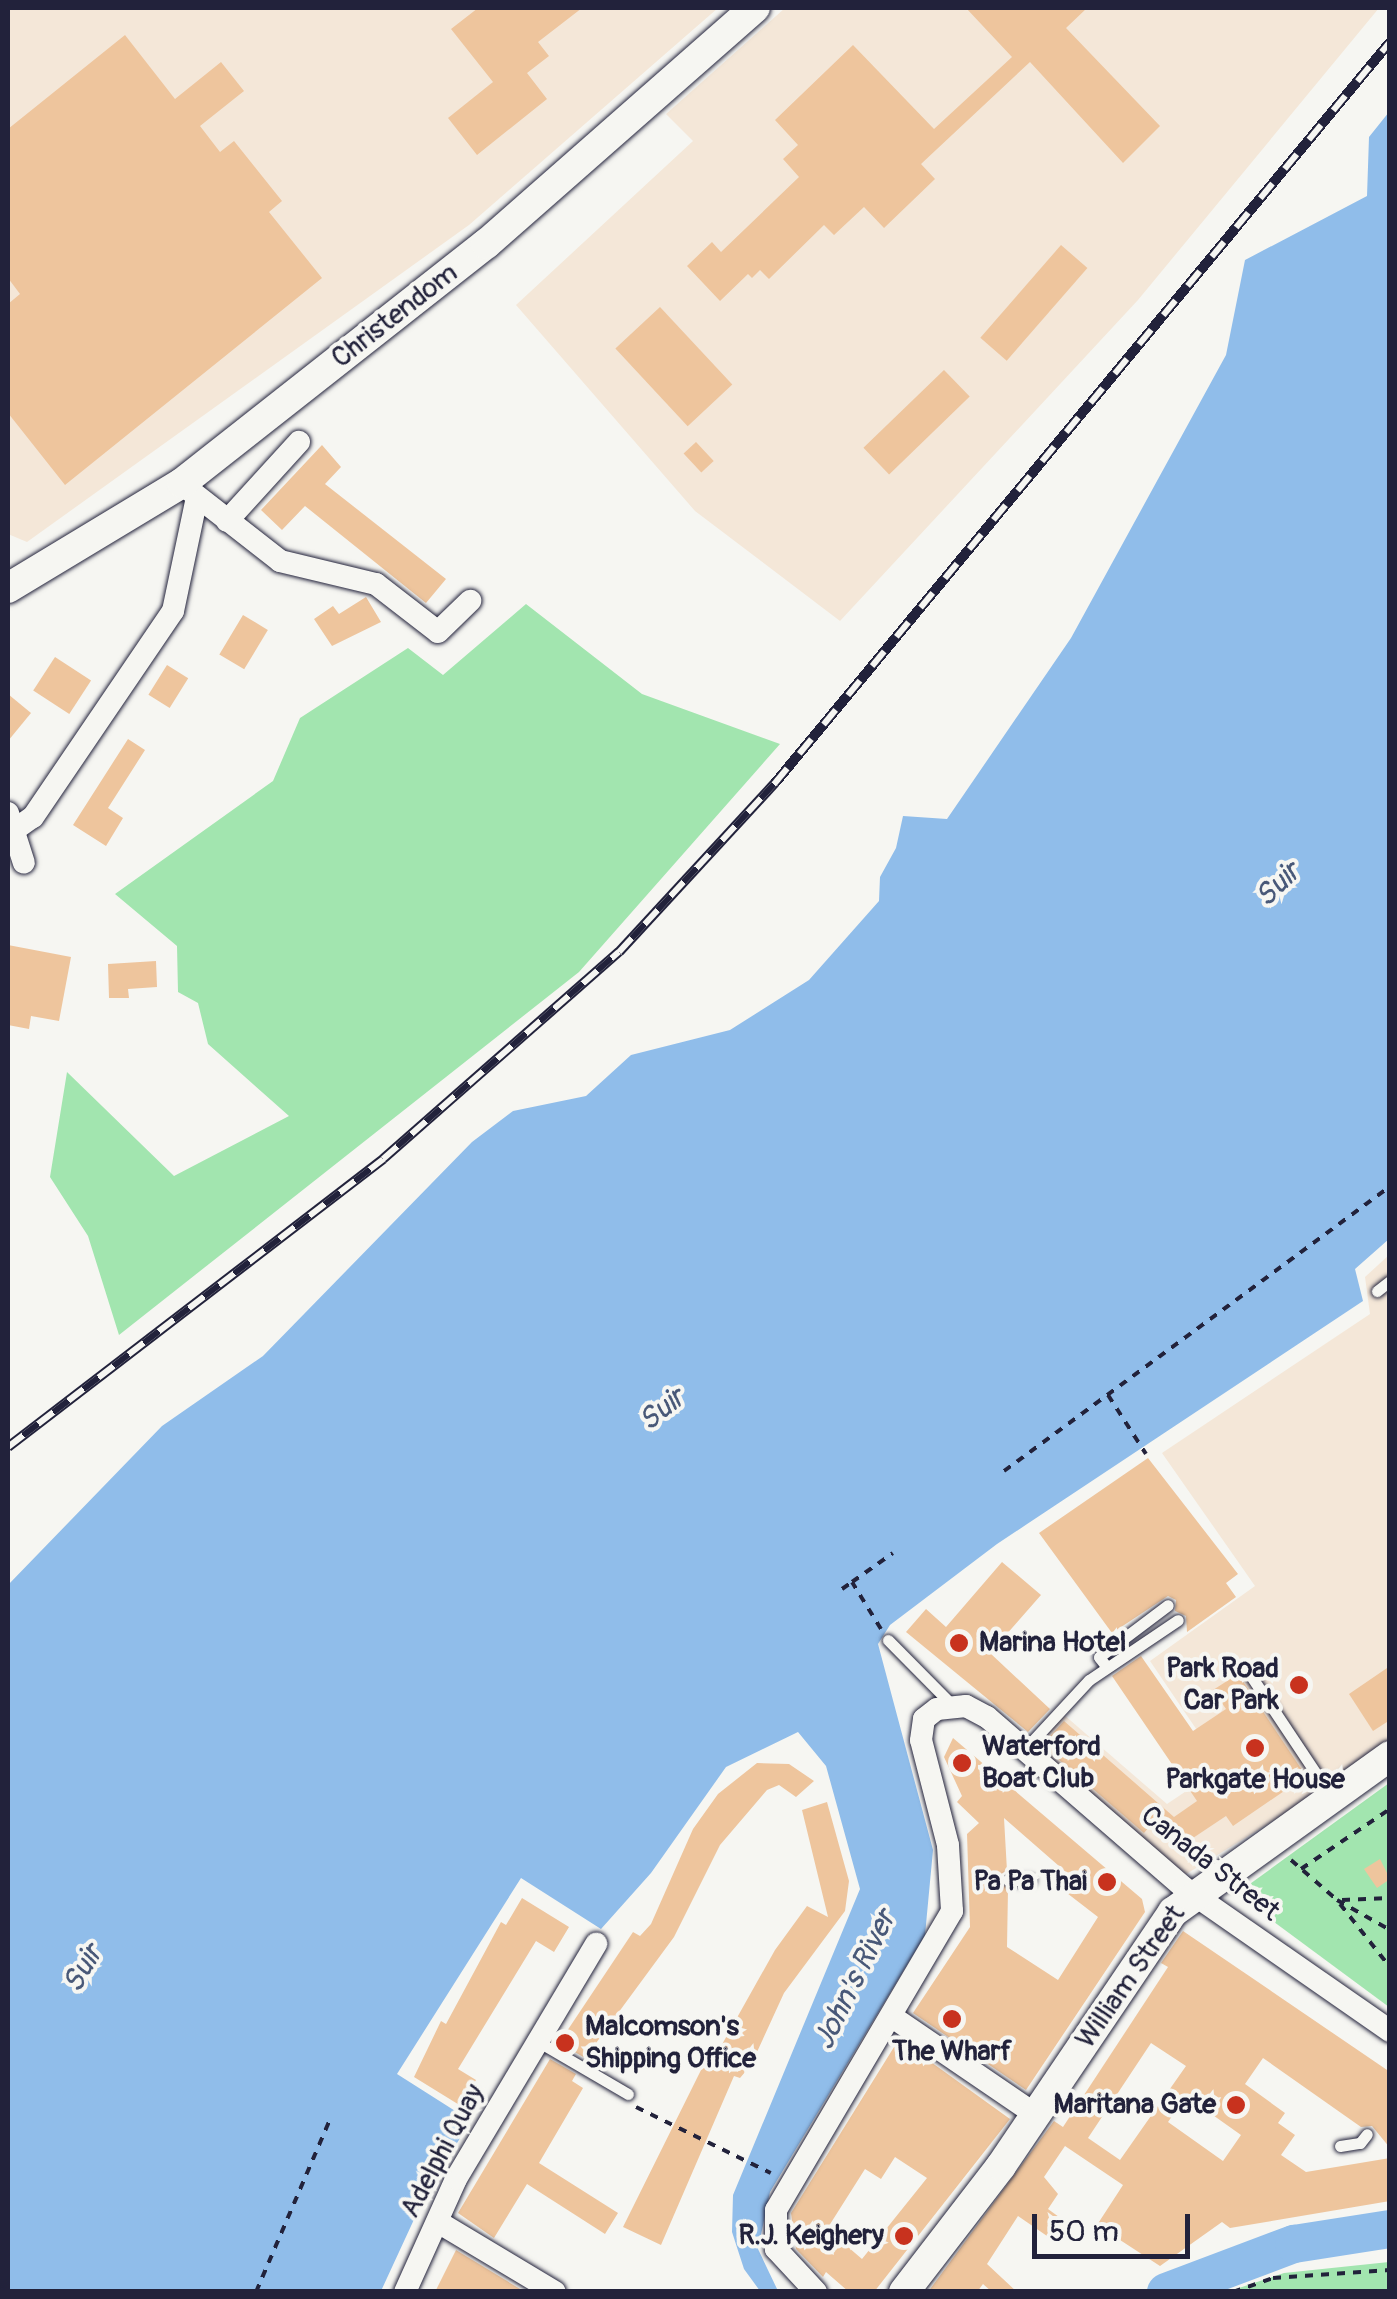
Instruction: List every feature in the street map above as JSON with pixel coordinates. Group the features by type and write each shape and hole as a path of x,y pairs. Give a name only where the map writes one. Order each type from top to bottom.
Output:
{"street":[{"name":"Christendom","path":"8,588 190,490 486,244 754,8"},
{"path":"226,522 300,442"},
{"path":"190,490 280,561 376,584 438,632 470,601"},
{"path":"24,863 12,821 33,817 173,611 190,490"},
{"path":"816,2292 776,2250 776,2210 894,2018 948,1921 961,1882 921,1732 928,1715 952,1705"},
{"name":"Canada Street","path":"952,1705 979,1712 1191,1894 1390,2031"},
{"name":"William Street","path":"904,2292 1036,2116 1166,1920 1191,1894 1227,1867 1390,1756"},
{"name":"Adelphi Quay","path":"405,2292 456,2178 596,1944"},
{"path":"894,2018 1036,2116"},
{"path":"438,2222 555,2292"}],"lane":[{"path":"1378,1291 1390,1281"},
{"path":"1025,1749 1103,1662 1168,1605"},
{"path":"1103,1662 1178,1620"},
{"path":"888,1640 952,1705"},
{"path":"1249,1672 1331,1796"},
{"path":"1008,1880 1030,1880"},
{"path":"539,2042 626,2098"},
{"path":"1340,2146 1360,2144 1367,2134"}],"path":[{"path":"1004,1470 1390,1186"},
{"path":"1108,1394 1146,1454"},
{"path":"842,1589 893,1553"},
{"path":"852,1582 888,1640"},
{"path":"1390,1809 1301,1869 1338,1900 1390,1930"},
{"path":"1338,1900 1390,1898"},
{"path":"1338,1900 1390,1967"},
{"path":"626,2098 778,2176"},
{"path":"256,2292 328,2122"},
{"path":"1233,2292 1273,2278 1390,2270"}],"shaded area":[{"path":"8,8 718,8 469,225 27,542 8,534"},
{"path":"785,8 1379,8 1138,300 840,621 695,511 516,305 693,141 666,114"},
{"path":"1389,1255 1389,1750 1183,1876 1034,1747 1063,1714 1167,1804 1222,1767 1150,1661 1255,1586 1162,1453 1370,1314 1365,1277"}],"green space":[{"path":"526,604 642,694 780,744 579,972 119,1335 88,1236 50,1177 67,1072 174,1176 289,1116 208,1044 198,1003 178,992 177,946 115,894 273,781 300,718 408,648 443,675"},
{"path":"1389,1783 1389,2007 1236,1894"},
{"path":"1389,2262 1389,2291 1230,2291 1284,2273"}],"water":[{"name":"Suir","path":"1389,112 1389,1239 1355,1269 1363,1301 997,1544 890,1625 878,1644 933,1850 925,1935 770,2192 758,2249 778,2291 760,2291 744,2269 732,2232 733,2195 860,1889 826,1766 798,1732 726,1767 651,1873 601,1929 521,1878 397,2074 471,2121 429,2187 381,2291 8,2291 8,1585 162,1426 263,1356 472,1142 513,1111 586,1096 631,1055 730,1030 809,980 879,901 880,877 896,848 903,816 947,819 1071,638 1226,355 1245,260 1367,196 1369,137"}],"building":[{"path":"478,8 582,8 538,42 549,56 527,73 547,99 477,155 448,118 493,82 451,29"},
{"path":"966,8 1087,8 1066,28 1160,126 1123,163 1030,62 921,164 935,179 884,228 864,207 834,235 824,225 769,279 760,270 752,278 748,274 720,301 687,266 712,242 721,252 799,177 783,159 798,145 775,120 853,45 934,129 1012,57"},
{"path":"125,35 175,99 221,62 244,91 200,126 220,152 234,141 282,201 269,212 322,278 65,485 8,413 8,304 20,294 8,278 8,129"},
{"path":"1061,245 1087,268 1007,361 980,338"},
{"path":"660,307 732,385 688,426 615,349"},
{"path":"944,370 970,397 889,474 863,448"},
{"path":"696,442 714,461 701,473 684,454"},
{"path":"322,445 341,467 325,484 446,579 426,603 305,506 282,530 261,510"},
{"path":"366,597 381,622 332,646 314,619 333,606 339,614"},
{"path":"243,615 268,630 244,669 219,654"},
{"path":"55,657 91,680 69,714 33,691"},
{"path":"167,665 188,678 170,708 148,695"},
{"path":"8,694 31,713 8,741"},
{"path":"128,739 145,750 108,808 123,818 106,846 73,825"},
{"path":"8,945 71,957 59,1021 31,1016 29,1029 8,1025"},
{"path":"156,961 157,987 128,989 129,998 109,998 108,964"},
{"path":"1148,1458 1238,1574 1226,1583 1236,1597 1187,1632 1186,1616 1175,1611 1176,1600 1168,1596 1112,1633 1039,1533"},
{"name":"Marina Hotel","path":"1002,1562 1041,1595 990,1653 1050,1709 1028,1732 906,1632 926,1609 946,1627"},
{"path":"1141,1656 1193,1731 1226,1709 1213,1690 1238,1674 1306,1776 1233,1826 1226,1816 1175,1850 1155,1820 1144,1833 1042,1745 1064,1721 1174,1817 1197,1801 1112,1676"},
{"path":"1390,1666 1390,1720 1373,1731 1349,1694"},
{"path":"953,1738 1142,1899 1145,1912 1026,2090 913,2013 970,1927 967,1834 979,1823 957,1802 962,1796 944,1757","holes":["1004,1818 1067,1873 1063,1890 1098,1917 1058,1980 1007,1947 1008,1889 999,1881 1007,1871"]},
{"path":"757,1763 789,1764 814,1781 796,1797 779,1785 767,1790 720,1845 674,1937 585,2058 559,2043 633,1932 640,1936 651,1924 693,1829 718,1794"},
{"path":"827,1802 849,1881 845,1911 784,1993 751,2065 740,2078 734,2076 661,2245 623,2227 706,2060 720,2048 775,1950 807,1906 828,1917 802,1810"},
{"path":"1380,1859 1390,1879 1377,1888 1364,1869"},
{"path":"522,1898 569,1927 554,1952 536,1941 458,2069 476,2080 461,2106 414,2077 441,2021 446,2024 501,1922 506,1925"},
{"path":"1183,1931 1390,2072 1390,2148 1372,2126 1361,2127 1263,2058 1245,2084 1285,2113 1278,2123 1295,2135 1281,2155 1306,2172 1390,2158 1390,2201 1230,2228 1222,2222 1160,2266 1097,2225 1123,2185 1065,2146 1044,2177 1058,2194 1048,2209 1059,2217 1047,2236 1018,2216 987,2264 1017,2292 992,2292 983,2284 977,2292 928,2292 1054,2121 1063,2127 1168,1967 1161,1963","holes":["1151,2043 1186,2066 1120,2160 1088,2138","1186,2096 1241,2135 1223,2161 1168,2122"]},
{"path":"899,2039 1010,2119 874,2292 849,2292 826,2272 823,2277 796,2249 791,2213","holes":["895,2157 927,2178 862,2259 827,2229 865,2169 881,2179"]},
{"path":"550,2059 576,2074 572,2081 583,2088 539,2163 618,2213 605,2234 527,2184 494,2238 458,2213"},
{"path":"456,2250 525,2292 435,2292"}],"waterway":[{"name":"John's River","path":"1166,2292 1294,2244 1390,2229"}],"railway":[{"path":"8,1447 383,1159 619,952 775,783 1390,42"}],"place":[{"name":"Marina Hotel","path":"959,1643"},
{"name":"Park Road Car Park","path":"1299,1685"},
{"name":"Parkgate House","path":"1255,1748"},
{"name":"Waterford Boat Club","path":"962,1763"},
{"name":"Pa Pa Thai","path":"1107,1882"},
{"name":"The Wharf","path":"952,2019"},
{"name":"Malcomson's Shipping Office","path":"565,2043"},
{"name":"Maritana Gate","path":"1236,2105"},
{"name":"R.J. Keighery","path":"904,2236"}]}
